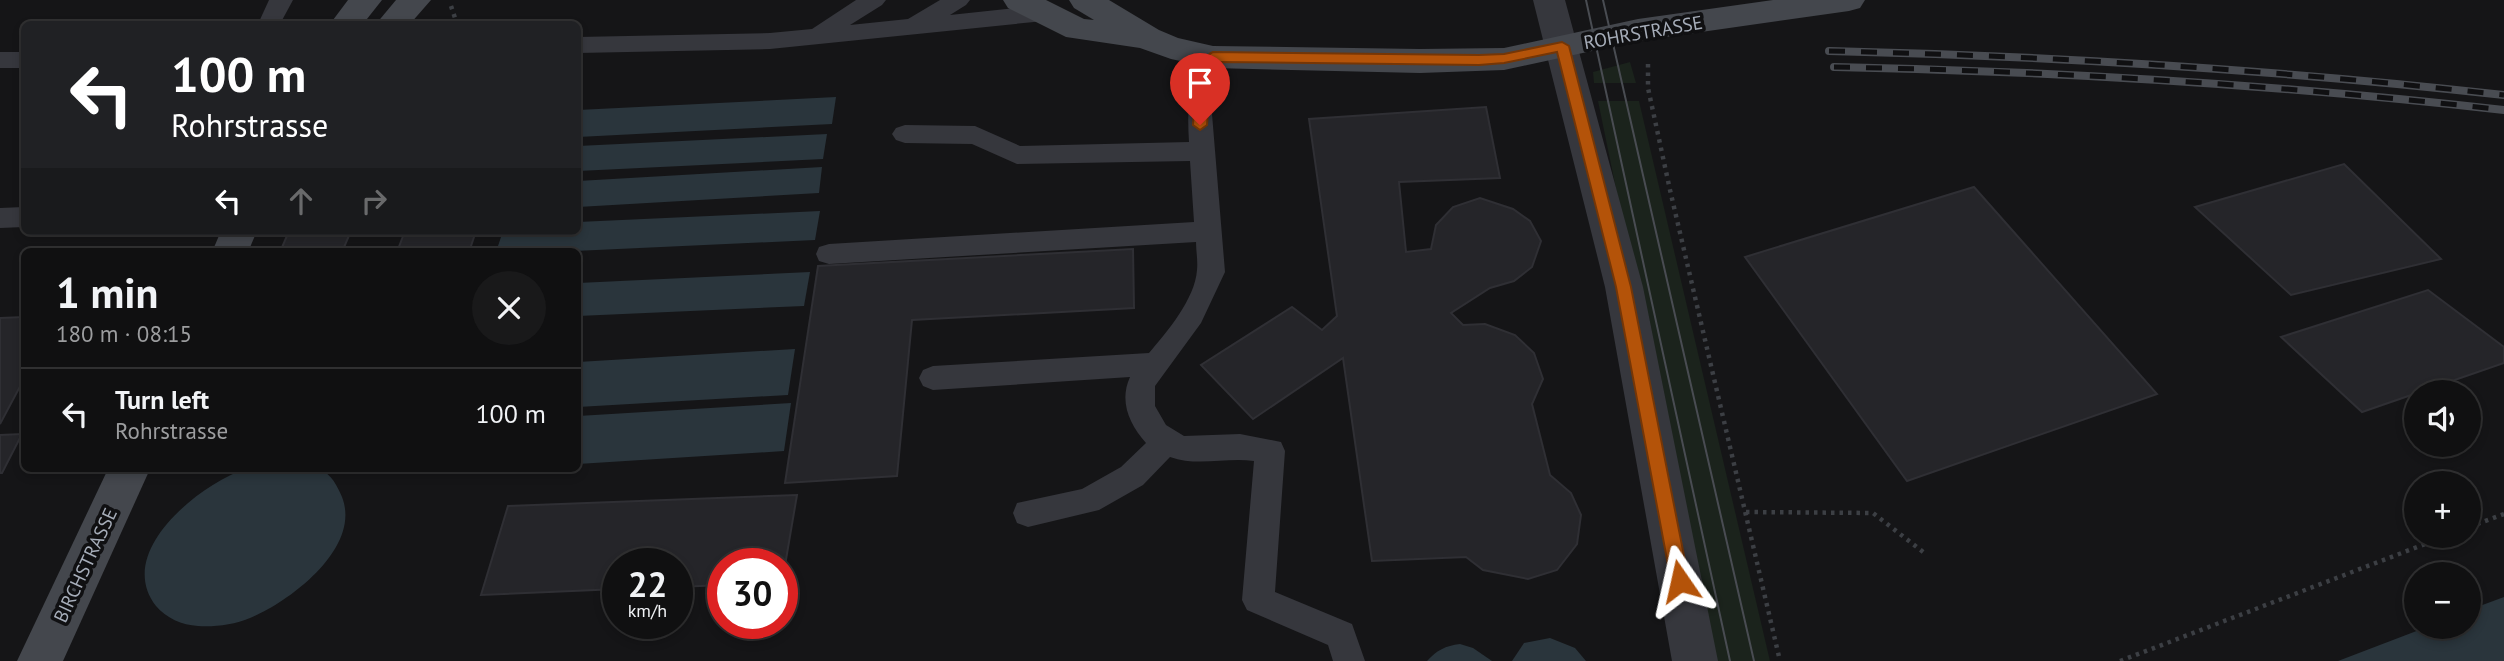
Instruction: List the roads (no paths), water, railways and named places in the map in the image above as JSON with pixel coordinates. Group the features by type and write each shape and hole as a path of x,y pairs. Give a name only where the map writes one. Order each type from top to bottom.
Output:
{"main road":[{"path":"348,21 366,0"},
{"path":"395,21 415,0"},
{"name":"ROHRSTRASSE","path":"1086,0 1147,38 1171,48 1213,57 1479,60 1504,59 1638,30 1849,0"},
{"name":"ROHRSTRASSE","path":"1031,7 1077,29 1147,38"},
{"name":"BIRCHSTRASSE","path":"40,661 128,472"}],"street":[{"path":"1549,0 1623,287 1695,661"}],"lane":[{"path":"270,21 281,0"},
{"path":"817,35 874,0"},
{"path":"906,29 958,0"},
{"path":"581,45 720,44 906,29 1031,7"},
{"path":"1213,57 1201,102 1211,272 1203,297 1191,320 1142,383 1139,400 1142,416 1152,430 1166,442 1184,449 1247,446 1270,451 1258,600 1341,635 1349,661"},
{"path":"0,60 21,60"},
{"path":"905,134 975,135 1017,155 1202,151"},
{"path":"829,254 1208,231"},
{"path":"933,378 1157,365"},
{"path":"1028,513 1088,501 1132,476 1166,442"}],"tram line":[{"path":"1586,0 1730,661"},
{"path":"1603,0 1754,661"}],"railway":[{"path":"1829,51 1998,56 2167,66 2335,78 2504,95"},
{"path":"1834,67 2169,81 2337,93 2504,110"}]}
